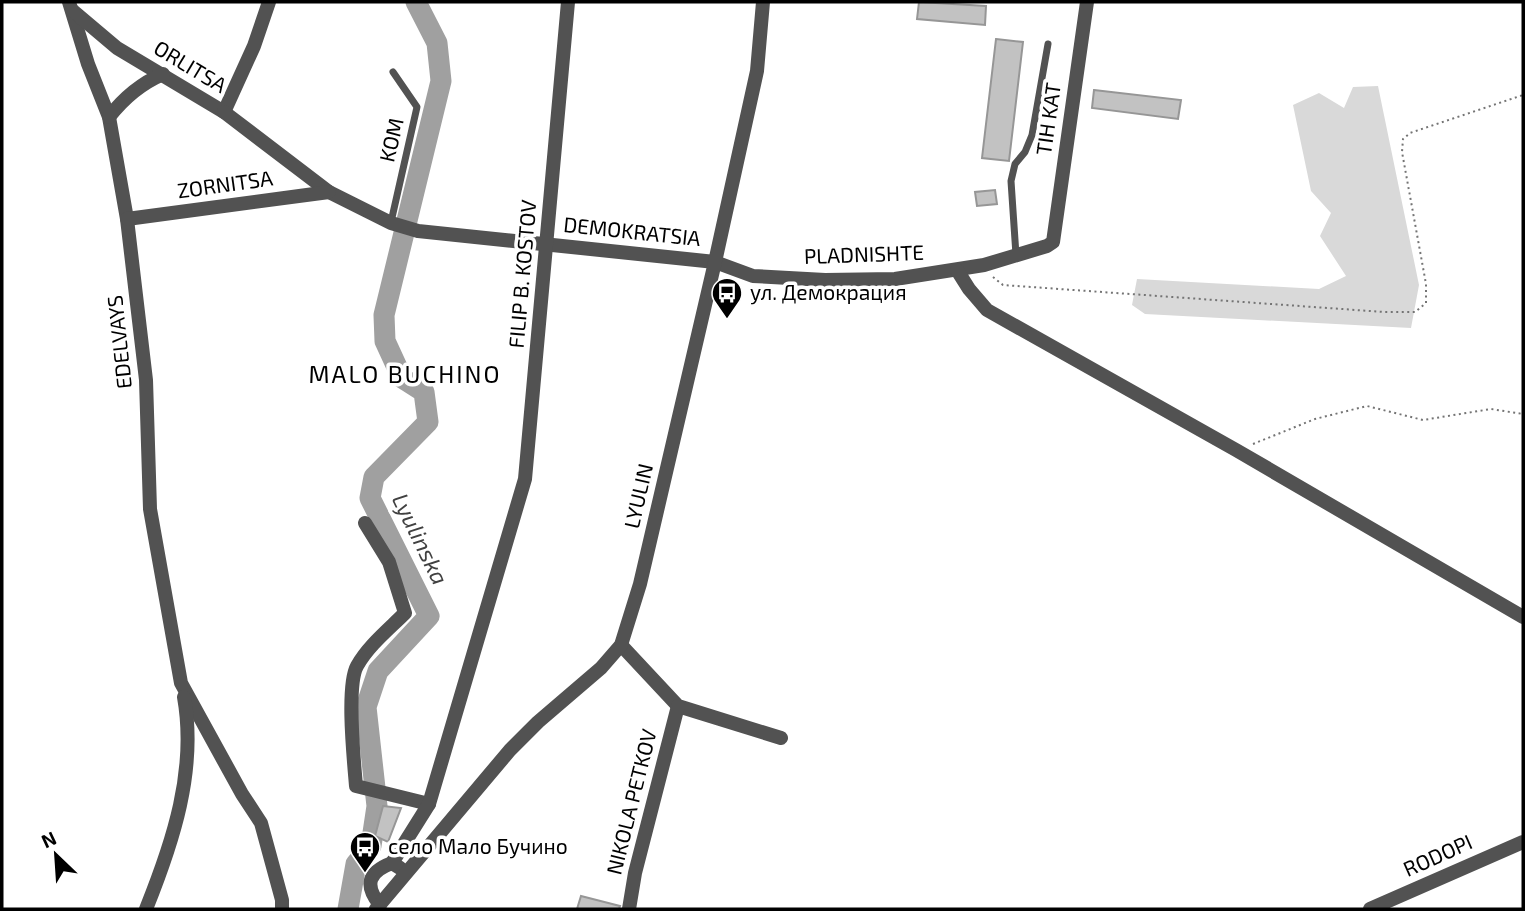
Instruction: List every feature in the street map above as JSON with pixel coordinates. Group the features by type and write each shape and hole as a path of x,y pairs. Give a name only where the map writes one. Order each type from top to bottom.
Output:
{"street":[{"name":"ORLITSA","path":"71,6 117,48 224,112 254,46 269,2"},
{"name":"FILIP B. KOSTOV","path":"378,907 370,892 369,881 380,867 392,863 429,804 525,479 568,2"},
{"name":"LYULIN","path":"378,907 510,750 601,668 621,645 640,584 715,262 757,71 763,2"},
{"name":"TIH KAT","path":"1053,242 1087,2"},
{"name":"EDELVAYS","path":"71,6 88,64 109,117 127,219 146,380 150,509 187,715 187,775 168,855 146,909"},
{"path":"109,117 120,104 151,79 163,74"},
{"name":"DEMOKRATSIA","path":"224,112 329,192 391,223 418,231 715,262"},
{"name":"ZORNITSA","path":"127,219 329,192"},
{"name":"PLADNISHTE","path":"715,262 753,276 825,280 895,279 984,265 1053,242"},
{"path":"957,270 987,310 1236,450 1523,617"},
{"path":"365,523 389,562 405,614 382,635 356,667 351,707 356,786 429,804"},
{"path":"621,645 678,706 781,737"},
{"name":"EDELVAYS","path":"181,683 236,785 261,823 282,900 282,909"},
{"name":"NIKOLA PETKOV","path":"629,909 635,873 678,706"},
{"name":"RODOPI","path":"1370,909 1523,842"},
{"path":"392,863 407,872"}],"lane":[{"path":"1016,256 1011,181 1015,164 1025,152 1031,135 1048,44"},
{"name":"KOM","path":"391,223 417,107 393,72"}],"path":[{"path":"984,265 1003,285 1415,312 1426,303 1426,284 1402,152 1403,139 1410,133 1523,95"},
{"path":"1236,450 1315,419 1367,407 1423,421 1491,409 1523,414"}],"shaded area":[{"path":"1378,86 1419,285 1411,328 1145,314 1132,305 1137,279 1319,289 1346,276 1320,236 1331,213 1311,191 1293,105 1319,93 1344,108 1353,87"}],"building":[{"path":"919,2 986,6 985,25 917,19"},
{"path":"996,39 1023,42 1009,161 982,158"},
{"path":"1094,90 1181,100 1178,119 1092,108"},
{"path":"995,190 997,204 977,206 975,192"},
{"path":"383,806 401,808 388,842 375,836"},
{"path":"581,896 620,906 619,909 577,909"}],"waterway":[{"name":"Lyulinska","path":"348,909 356,864 371,846 377,806 366,707 378,671 429,616 370,498 374,477 428,422 424,392 402,378 385,341 384,315 441,81 437,43 416,2"}],"place":[{"name":"ул. Демокрация","path":"727,320"},
{"name":"село Мало Бучино","path":"365,874"}],"district":[{"name":"MALO BUCHINO","path":"405,375"}]}
